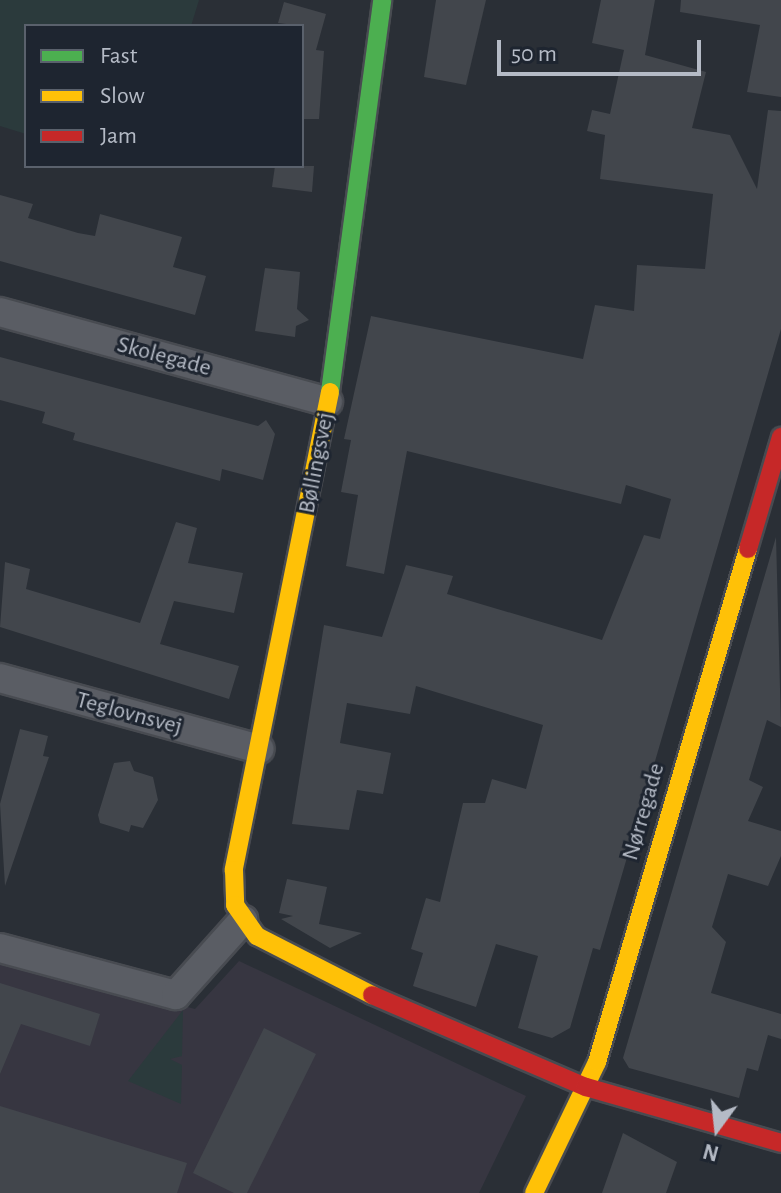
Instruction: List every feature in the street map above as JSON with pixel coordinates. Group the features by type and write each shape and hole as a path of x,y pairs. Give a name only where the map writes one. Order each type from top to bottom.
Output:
{"street":[{"name":"Bøllingsvej","path":"243,920 234,870 328,402 382,0"},
{"name":"Skolegade","path":"0,312 328,402"},
{"name":"Nørregade","path":"534,1193 586,1087 781,437"},
{"name":"Teglovnsvej","path":"0,678 259,749"},
{"path":"0,948 176,995 243,920 285,952 420,1020 586,1087 781,1143"}],"shaded area":[{"path":"0,0 199,0 192,24 24,24 24,133 0,126"},
{"path":"0,956 195,1009 239,961 526,1096 479,1193 0,1193"},
{"path":"183,1010 182,1056 170,1059 182,1065 181,1104 128,1081"}],"building":[{"path":"436,0 486,0 466,85 424,77"},
{"path":"601,0 655,0 645,55 706,72 692,128 730,135 757,189 768,110 781,111 781,329 600,950 593,948 570,1028 552,1038 518,1028 538,956 496,944 476,1007 413,986 423,953 411,949 426,898 440,902 463,803 485,803 492,779 526,789 543,725 416,686 410,714 347,703 340,743 391,753 383,794 357,790 349,830 292,824 324,625 382,637 406,565 453,576 447,594 602,640 644,535 660,539 671,499 626,485 621,504 407,451 384,574 346,566 358,495 341,492 351,440 344,439 371,316 583,359 595,305 634,311 637,265 705,269 713,194 600,179 605,135 587,131 592,110 610,114 624,50 592,43"},
{"path":"681,0 781,0 781,97 747,92 760,25 680,12"},
{"path":"284,2 326,14 316,50 324,51 319,119 304,119 304,24 278,23"},
{"path":"314,166 312,192 272,187 275,168"},
{"path":"0,195 33,204 28,218 78,233 95,236 100,214 182,237 173,267 206,276 195,315 0,261"},
{"path":"265,268 300,272 297,309 309,320 296,326 295,337 255,331"},
{"path":"0,357 258,426 266,420 275,434 263,480 222,469 220,481 73,440 75,433 42,423 45,412 0,400"},
{"path":"176,522 197,528 188,563 243,573 234,613 174,601 160,644 239,666 229,699 0,627 5,562 30,569 26,589 140,623"},
{"path":"776,537 781,727 767,720 749,780 763,787 748,821 781,831 781,856 768,886 728,874 712,927 726,942 711,993 781,1014 781,1039 768,1035 758,1071 747,1068 739,1098 629,1068 623,1058"},
{"path":"20,729 48,736 43,756 49,757 5,886 0,804"},
{"path":"130,761 134,771 153,777 158,800 143,828 131,825 129,832 100,823 98,815 114,763"},
{"path":"287,879 327,887 319,924 362,933 330,948 281,919 293,916 279,913"},
{"path":"0,983 100,1014 90,1046 21,1024 0,1074"},
{"path":"264,1028 316,1054 247,1193 234,1193 193,1173"},
{"path":"0,1106 187,1163 177,1193 0,1193"},
{"path":"623,1133 677,1162 666,1193 602,1193"}],"traffic: fast":[{"path":"330,392 382,0"}],"traffic: slow":[{"path":"330,392 234,870 235,905 257,936 372,995"},
{"path":"534,1193 597,1062 748,549"}],"traffic: jam":[{"path":"748,549 781,437"},
{"path":"372,995 586,1087 781,1143"}]}
